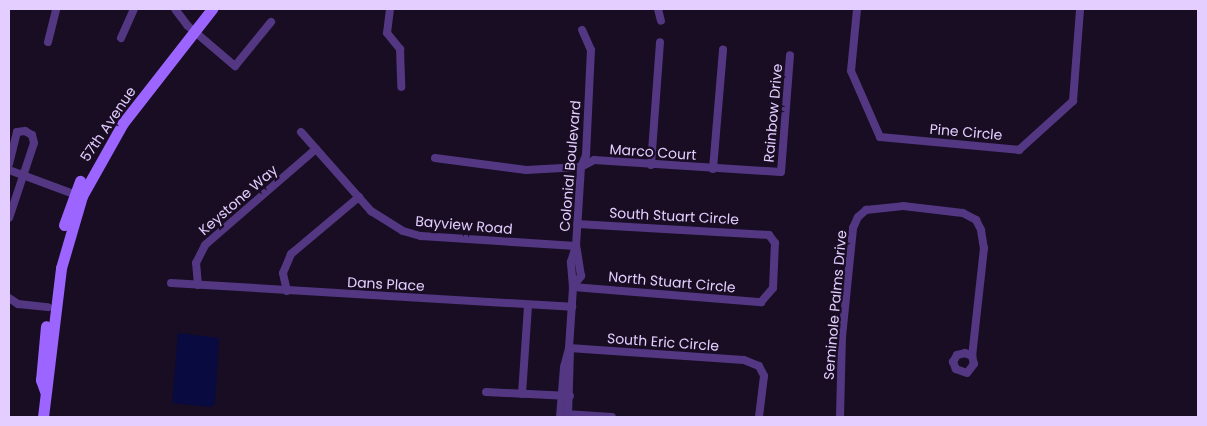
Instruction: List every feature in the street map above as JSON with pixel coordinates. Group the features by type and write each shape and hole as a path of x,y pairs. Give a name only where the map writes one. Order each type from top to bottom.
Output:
{"street":[{"path":"48,42 56,9"},
{"path":"121,38 134,9"},
{"path":"175,9 191,28 235,66 271,22"},
{"name":"57th Avenue","path":"45,391 50,380 61,268 82,196 123,123 191,28 202,9"},
{"name":"57th Avenue","path":"43,417 45,391 42,380 48,307 60,237 74,194 116,119 191,28 212,9"},
{"path":"390,9 387,34 400,49 401,87"},
{"path":"658,9 661,21"},
{"name":"Pine Circle","path":"857,9 851,71 880,137 1019,150 1073,101 1080,9"},
{"name":"Colonial Boulevard","path":"564,416 566,396 564,367 569,348 573,287 581,276 576,246 581,167 586,155 591,50 582,30"},
{"path":"651,165 660,42"},
{"path":"713,169 723,49"},
{"name":"Rainbow Drive","path":"781,172 790,55"},
{"path":"9,164 17,132 25,131 32,135 34,143 9,218"},
{"name":"Bayview Road","path":"302,132 359,197 384,221 417,235 576,246"},
{"name":"Keystone Way","path":"198,285 196,263 204,246 316,149"},
{"name":"Marco Court","path":"435,158 526,170 581,167 594,160 781,172"},
{"path":"9,170 74,194"},
{"path":"287,290 283,274 291,254 359,197"},
{"name":"Seminole Palms Drive","path":"840,417 842,337 853,228 866,210 903,206 963,213 976,220 981,230 984,248 972,356"},
{"name":"South Stuart Circle","path":"577,224 769,235 774,243 773,288 766,297"},
{"path":"172,283 198,285"},
{"name":"Dans Place","path":"198,285 572,307"},
{"name":"North Stuart Circle","path":"573,287 761,302 766,297"},
{"path":"9,298 18,304 48,307"},
{"path":"522,394 528,305"},
{"name":"South Eric Circle","path":"569,348 744,360 754,364 764,376 759,417"},
{"path":"486,392 566,396"},
{"path":"564,416 612,417"}],"shaded area":[{"path":"178,333 219,338 215,404 211,407 172,403"}]}
